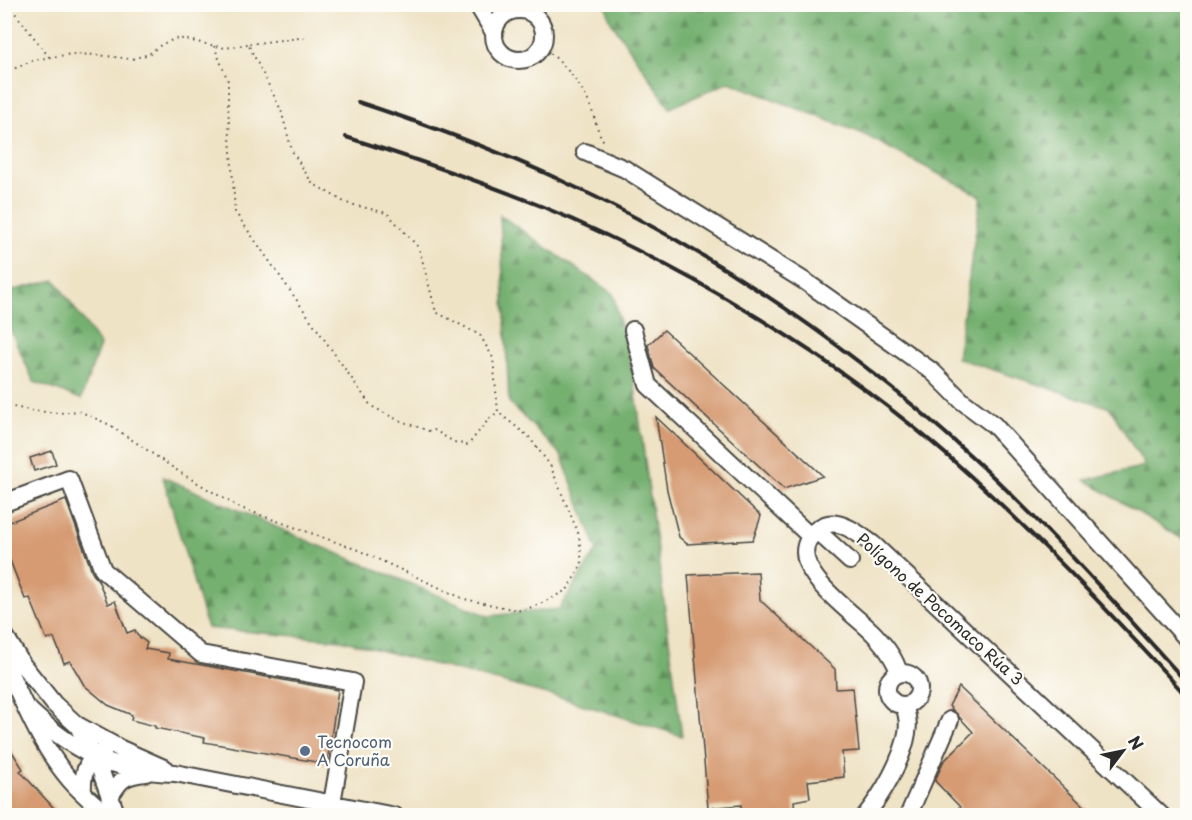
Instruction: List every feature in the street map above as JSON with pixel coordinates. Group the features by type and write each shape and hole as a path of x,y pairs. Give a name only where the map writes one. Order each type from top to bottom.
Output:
{"street":[{"path":"475,6 493,30 498,50 504,56 515,60 532,56 542,46 544,33 542,24 529,11 512,7 499,19 493,30"},
{"path":"585,152 619,166 806,282 933,372 962,401 994,425 1188,640"},
{"path":"633,330 648,385 814,533 850,561"},
{"path":"4,503 69,479 103,570 201,654 353,682 332,803"},
{"name":"Polígono de Pocomaco Rúa 3","path":"814,533 831,522 848,526 874,545 1162,816"},
{"path":"814,533 806,543 809,569 818,582 874,634 891,655 899,673"},
{"path":"4,634 22,664 48,696 78,726 95,757 117,816"},
{"path":"4,660 39,736 52,757 70,781 108,816"},
{"path":"899,673 909,674 916,679 920,687 918,697 912,703 904,705 893,701 888,694 887,685 899,673"},
{"path":"870,812 896,764 907,733 908,717 904,705"},
{"path":"25,706 63,739 95,757 148,772"},
{"path":"908,816 950,720"},
{"path":"78,726 120,749 175,773"},
{"path":"83,793 84,770 100,753 120,749"},
{"path":"110,797 118,782 131,774 175,773 392,815"}],"path":[{"path":"8,4 50,57"},
{"path":"4,73 34,60 50,57 80,54 132,59 149,54 162,44 178,38 225,48 307,37"},
{"path":"4,400 13,407 34,411 59,413 79,411 110,425 181,473 238,507 358,550 464,599 522,611 567,590 582,564 579,535 550,465 529,436 498,412 493,358 480,334 436,312 419,248 387,213 346,203 312,183 292,151 281,110 248,44"},
{"path":"214,46 228,81 235,212 371,406 398,420 429,431 434,430 462,445 468,445 489,419 498,412"},
{"path":"542,46 560,60 578,86 591,107 597,132 619,166"}],"green space":[{"path":"606,5 1187,5 1187,542 1085,480 1145,466 1110,408 957,358 981,196 861,133 729,82 670,108 610,20"},
{"path":"500,215 613,294 634,379 682,736 562,698 341,640 207,628 163,477 308,541 488,616 559,609 597,550 561,455 509,402"},
{"path":"55,280 100,345 81,399 34,382 5,318 5,292"}],"building":[{"path":"664,330 823,476 784,489 654,368 648,345"},
{"path":"656,417 761,516 753,540 687,544 679,537 667,490"},
{"path":"52,451 56,464 34,471 30,458"},
{"path":"66,500 93,574 108,604 115,601 127,633 135,630 137,635 147,643 145,649 169,653 168,659 338,690 327,764 204,742 205,738 155,728 155,726 131,720 132,715 108,705 84,685 70,661 64,663 54,638 47,640 30,598 25,599 4,545 4,524"},
{"path":"758,572 760,600 835,669 836,689 853,688 859,751 842,752 844,777 808,781 810,798 794,801 795,816 742,816 741,805 708,808 688,575"},
{"path":"959,687 1094,816 951,816 960,807 935,781 943,762 973,732 949,706"},
{"path":"4,739 23,769 20,771 61,816 4,816"}],"railway":[{"path":"358,102 458,137 556,178 668,235 774,301 875,375 971,456 1055,539 1188,684"},
{"path":"346,137 493,187 596,230 705,286 811,352 910,424 956,463 1075,577 1188,698"}],"place":[{"name":"Tecnocom A Coruña","path":"305,751"}]}
